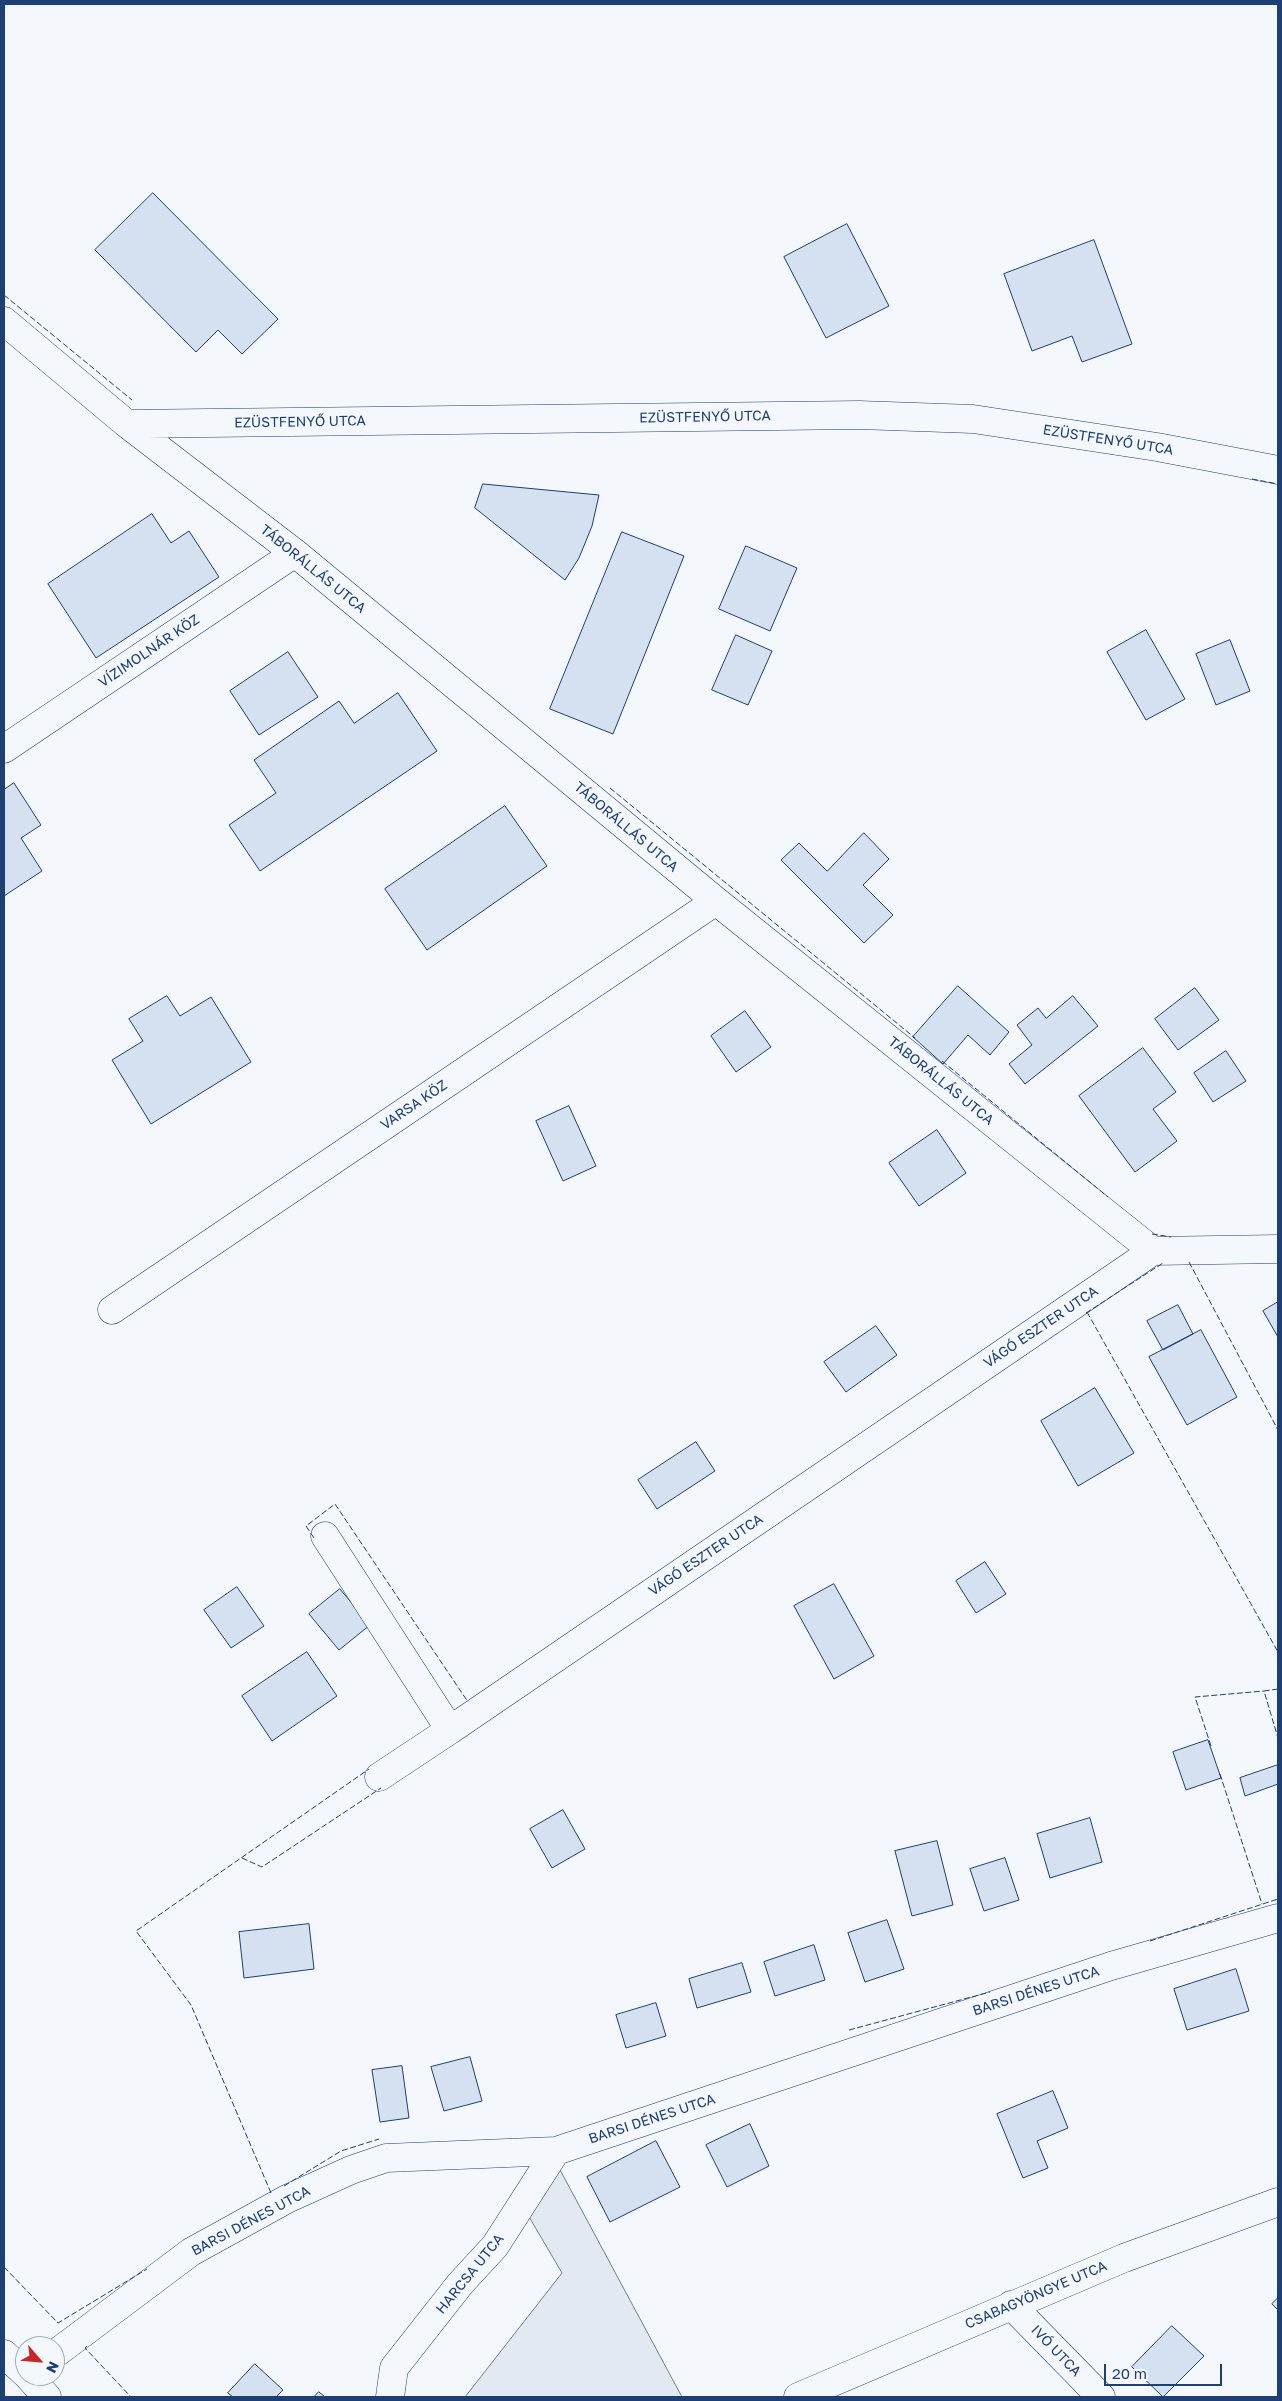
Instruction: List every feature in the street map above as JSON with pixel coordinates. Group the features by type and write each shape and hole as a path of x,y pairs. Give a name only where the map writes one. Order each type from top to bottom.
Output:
{"street":[{"name":"TÁBORÁLLÁS UTCA","path":"4,321 127,424 295,553 716,901 1153,1251"},
{"name":"EZÜSTFENYŐ UTCA","path":"127,424 859,415 973,419 1157,447 1278,470"},
{"name":"VÍZIMOLNÁR KÖZ","path":"4,749 295,553"},
{"name":"VARSA KÖZ","path":"112,1310 716,901"},
{"path":"1153,1251 1278,1249"},
{"name":"VÁGÓ ESZTER UTCA","path":"379,1776 450,1730 1153,1251"},
{"path":"325,1536 450,1730"},
{"name":"BARSI DÉNES UTCA","path":"65,2346 191,2252 287,2199 350,2170 386,2158 556,2151 1111,1966 1278,1918"},
{"name":"HARCSA UTCA","path":"390,2397 394,2368 460,2284 495,2246 556,2151"},
{"name":"CSABAGYÖNGYE UTCA","path":"798,2397 1124,2258 1278,2202"},
{"name":"IVÓ UTCA","path":"1011,2305 1101,2397"},
{"path":"4,2354 15,2364"},
{"path":"37,2386 46,2397"}],"shaded area":[{"path":"559,2168 682,2397 465,2397 562,2273 528,2215"}],"building":[{"path":"153,193 278,319 242,354 218,330 196,352 95,250"},
{"path":"847,224 889,306 826,338 784,257"},
{"path":"1094,240 1132,344 1082,362 1072,336 1032,351 1004,274"},
{"path":"483,484 599,495 592,526 579,558 565,580 475,508"},
{"path":"152,514 171,543 189,531 219,577 96,658 48,584"},
{"path":"622,532 684,556 613,734 550,709"},
{"path":"746,546 797,568 770,631 719,609"},
{"path":"1146,630 1185,699 1146,720 1107,652"},
{"path":"736,635 772,651 748,705 712,690"},
{"path":"1230,640 1250,691 1216,705 1196,654"},
{"path":"288,652 318,697 259,735 230,691"},
{"path":"398,693 437,751 260,871 229,825 276,793 254,760 339,701 354,723"},
{"path":"14,783 41,825 21,838 42,871 4,896 4,790"},
{"path":"505,806 547,866 427,950 385,889"},
{"path":"864,833 889,859 863,885 893,915 864,943 781,860 799,843 827,871"},
{"path":"958,986 1009,1032 990,1055 968,1035 943,1064 913,1037"},
{"path":"1195,988 1219,1020 1178,1050 1155,1019"},
{"path":"167,996 180,1016 211,997 251,1062 151,1124 112,1060 143,1041 129,1019"},
{"path":"1073,996 1098,1026 1025,1084 1009,1064 1032,1045 1017,1025 1038,1008 1046,1018"},
{"path":"745,1011 771,1047 736,1072 711,1036"},
{"path":"1143,1048 1176,1092 1153,1109 1177,1141 1135,1172 1079,1096"},
{"path":"1226,1051 1246,1081 1213,1102 1194,1073"},
{"path":"569,1106 596,1166 563,1181 536,1121"},
{"path":"937,1130 966,1173 919,1206 889,1163"},
{"path":"1278,1302 1278,1337 1263,1311"},
{"path":"1178,1305 1193,1334 1163,1350 1147,1321"},
{"path":"876,1326 897,1355 846,1392 824,1362"},
{"path":"1201,1330 1237,1397 1187,1425 1149,1357"},
{"path":"1095,1388 1134,1453 1078,1486 1041,1421"},
{"path":"696,1442 715,1471 657,1509 638,1480"},
{"path":"985,1562 1006,1594 976,1613 956,1581"},
{"path":"834,1584 874,1656 834,1679 794,1606"},
{"path":"237,1587 264,1626 231,1648 204,1610"},
{"path":"340,1589 370,1625 339,1650 309,1614"},
{"path":"307,1652 337,1696 272,1741 242,1696"},
{"path":"1208,1740 1221,1778 1186,1790 1173,1752"},
{"path":"1278,1765 1278,1784 1245,1796 1240,1778"},
{"path":"563,1810 585,1849 552,1868 530,1829"},
{"path":"1090,1818 1102,1862 1050,1878 1037,1834"},
{"path":"937,1841 953,1905 912,1916 895,1851"},
{"path":"1005,1858 1019,1900 984,1911 970,1869"},
{"path":"887,1920 904,1969 865,1982 848,1933"},
{"path":"309,1924 314,1969 244,1978 239,1932"},
{"path":"814,1945 825,1980 775,1996 764,1962"},
{"path":"742,1963 751,1992 697,2008 689,1979"},
{"path":"1236,1969 1249,2011 1187,2030 1174,1989"},
{"path":"656,2003 666,2036 626,2048 616,2015"},
{"path":"470,2057 482,2101 444,2111 431,2067"},
{"path":"402,2066 409,2118 380,2122 372,2070"},
{"path":"1053,2091 1068,2128 1037,2141 1048,2168 1023,2178 997,2114"},
{"path":"750,2124 769,2166 727,2187 706,2145"},
{"path":"656,2141 680,2187 610,2222 587,2177"},
{"path":"1278,2298 1278,2310 1272,2304"},
{"path":"1172,2326 1204,2356 1163,2397 1132,2367"},
{"path":"255,2364 283,2390 276,2397 233,2397 228,2393"},
{"path":"319,2392 325,2397 314,2397"}],"fence":[{"path":"4,295 132,400"},
{"path":"1252,479 1278,484"},
{"path":"610,788 915,1038"},
{"path":"942,1061 1108,1197"},
{"path":"1152,1234 1171,1237"},
{"path":"1189,1262 1278,1430"},
{"path":"1086,1313 1163,1263"},
{"path":"1087,1312 1278,1652"},
{"path":"314,1538 306,1526 335,1504 468,1702"},
{"path":"1278,1689 1264,1691 1278,1738"},
{"path":"1211,1746 1195,1697 1264,1691"},
{"path":"271,2193 191,2005 136,1931 369,1769"},
{"path":"1220,1774 1262,1904"},
{"path":"242,1858 262,1867 381,1788"},
{"path":"1150,1941 1278,1899"},
{"path":"849,2030 990,1992"},
{"path":"284,2186 341,2151 379,2139"},
{"path":"4,2267 58,2323 147,2269"},
{"path":"87,2346 85,2348 131,2397"}]}
